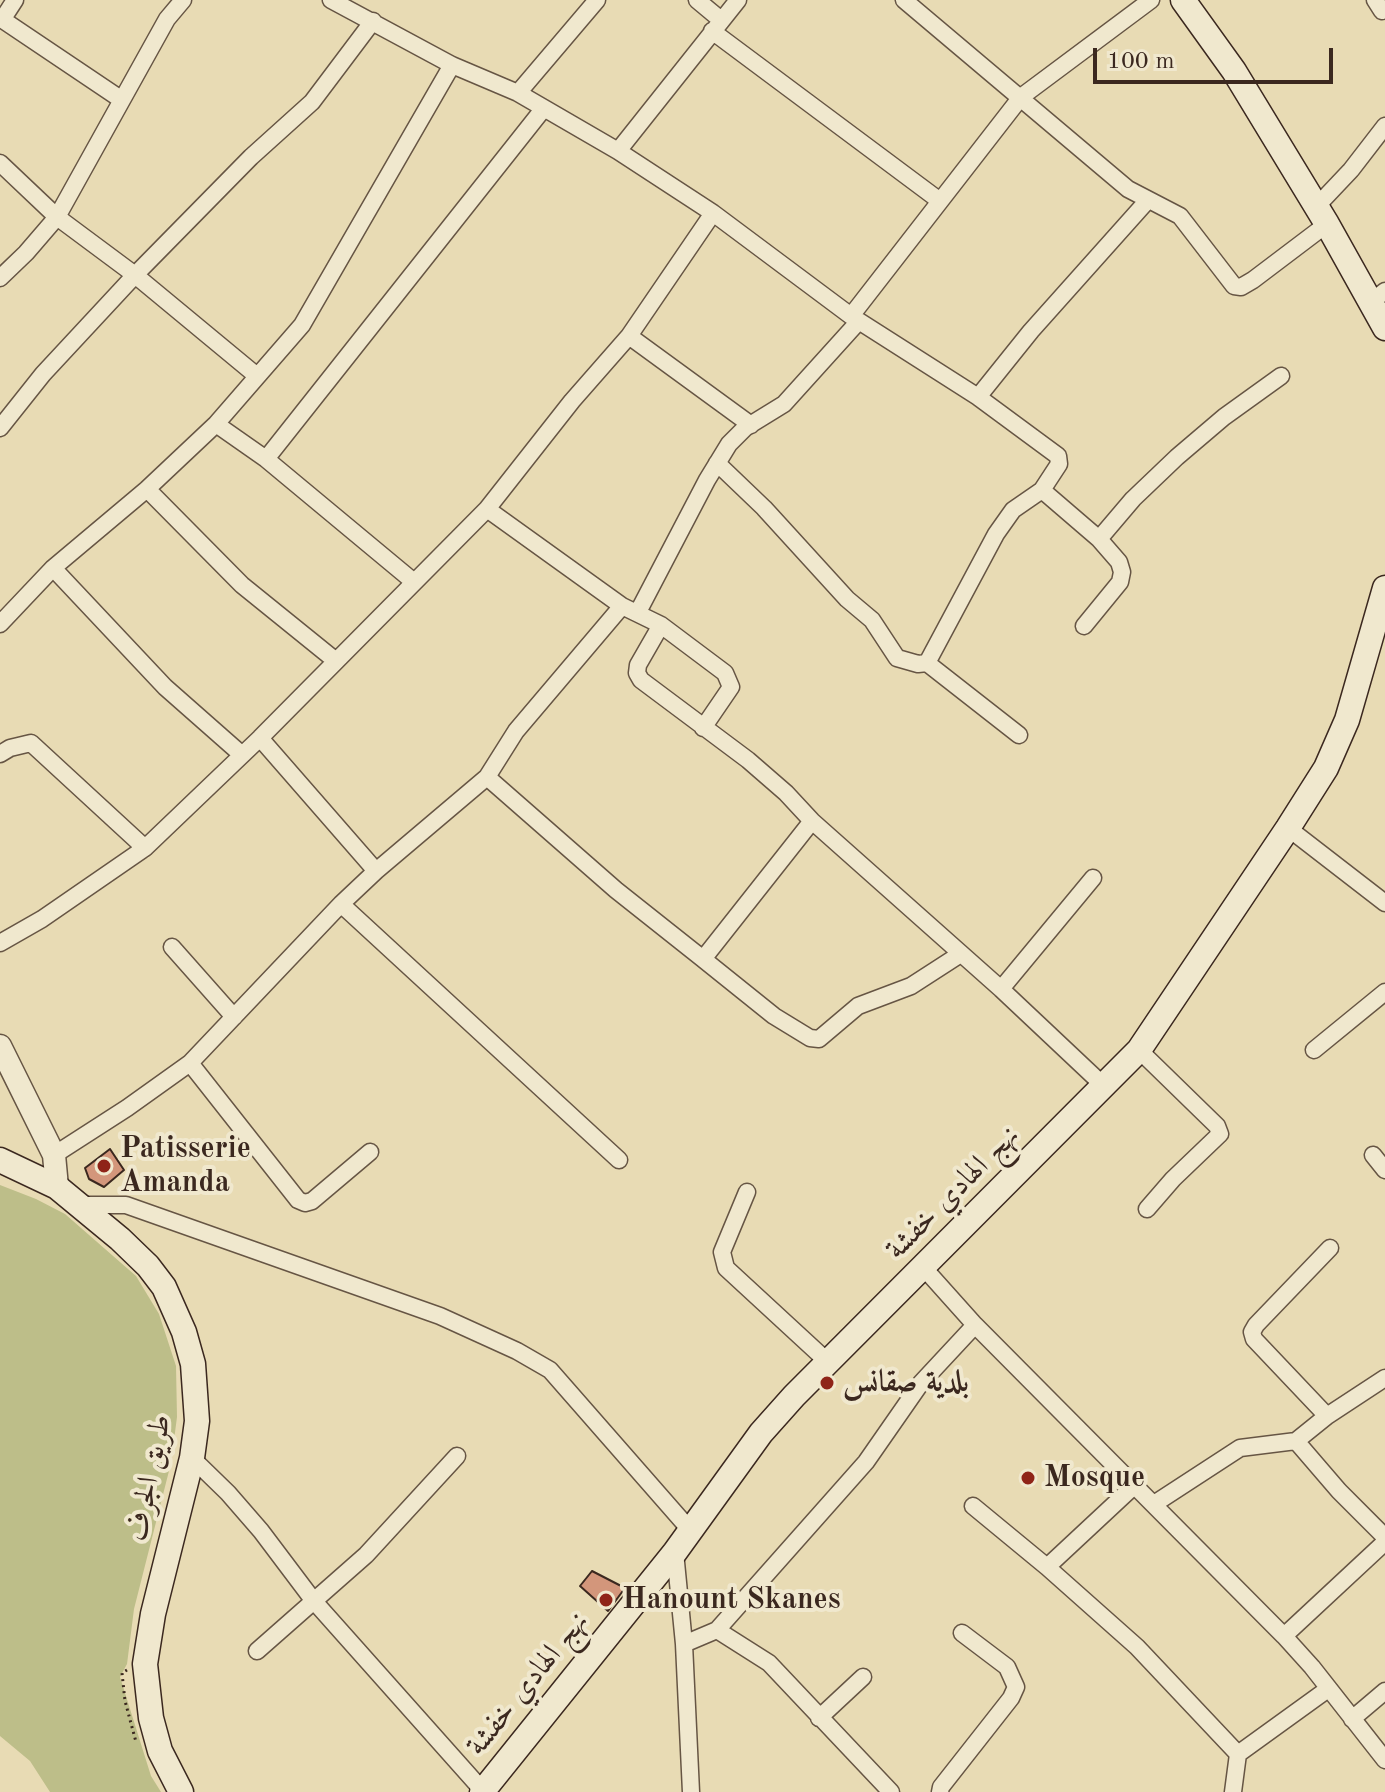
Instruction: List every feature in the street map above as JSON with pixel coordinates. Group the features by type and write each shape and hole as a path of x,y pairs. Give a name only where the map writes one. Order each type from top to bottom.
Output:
{"main road":[{"path":"1183,0 1234,71 1322,216 1378,297 1385,328"},
{"name":"نهج الهادي خفشة","path":"483,1792 675,1552 761,1433 794,1396 1139,1050 1326,768 1347,720 1385,588"},
{"name":"طريق الجرف","path":"0,1160 57,1187 82,1205 148,1266 175,1308 193,1364 197,1421 192,1458 153,1614 145,1664 151,1718 160,1751 181,1792"}],"street":[{"path":"15,0 1,19 122,100"},
{"path":"0,278 57,217 167,19 183,0"},
{"path":"331,0 452,65 518,93 618,151 713,213 855,318 978,397 1058,456 1059,464 1042,490 1013,510 996,534 927,663"},
{"path":"518,93 597,0"},
{"path":"697,0 717,26 940,201"},
{"path":"618,151 738,0"},
{"path":"904,0 1120,182 1180,216 1232,284 1238,287 1253,280 1322,216 1351,170 1385,126"},
{"path":"638,612 717,463 737,435 784,404 855,318 1021,97 1151,0"},
{"path":"0,428 43,374 135,275 251,157 312,102 373,21"},
{"path":"2,616 216,424 315,307 368,206 452,65"},
{"path":"266,459 544,108"},
{"path":"0,163 57,217 135,275 257,376"},
{"path":"978,397 1031,331 1148,200"},
{"path":"0,943 42,919 145,848 260,738 487,509 572,401 629,336 713,213"},
{"path":"629,336 751,425"},
{"path":"1099,539 1133,499 1177,457 1224,417 1281,376"},
{"path":"216,424 266,459 414,582"},
{"path":"717,463 773,518 838,590 872,620 897,658 927,663 1019,735"},
{"path":"147,489 242,585 336,661"},
{"path":"1042,490 1099,539 1119,562 1120,582 1084,626"},
{"path":"487,509 622,606 661,625 725,673 731,687 703,728"},
{"path":"53,568 165,687 241,754"},
{"path":"54,1155 190,1063 341,904 487,777 516,731 622,606"},
{"path":"661,625 638,665 637,673 641,680 748,760 786,793 812,821 959,955 1001,989 1104,1086"},
{"path":"260,738 376,871"},
{"path":"0,754 31,743 145,848"},
{"path":"487,777 616,890 774,1016 810,1038 819,1039 858,1006 911,986 959,955"},
{"path":"703,959 812,821"},
{"path":"1288,828 1385,903"},
{"path":"1001,989 1093,878"},
{"path":"341,904 619,1160"},
{"path":"172,947 234,1017"},
{"path":"1314,1050 1385,992"},
{"path":"0,1046 54,1155 57,1187"},
{"path":"1139,1050 1217,1126 1220,1134 1147,1209"},
{"path":"190,1063 298,1200 305,1203 312,1201 370,1152"},
{"path":"1373,1155 1385,1170"},
{"path":"747,1192 722,1252 726,1268 829,1363"},
{"path":"82,1205 126,1205 440,1316 517,1351 550,1370 691,1531"},
{"path":"1327,1416 1254,1339 1252,1332 1330,1248"},
{"path":"924,1268 975,1325 1284,1636 1385,1760"},
{"path":"684,1644 717,1630 866,1462 921,1383 975,1325"},
{"path":"1154,1504 1240,1448 1296,1441 1327,1416 1385,1378"},
{"path":"1284,1636 1385,1540 1296,1441"},
{"path":"257,1651 366,1555 457,1456"},
{"path":"192,1458 228,1493 313,1600 483,1792"},
{"path":"1047,1567 1135,1485"},
{"path":"973,1506 1137,1647 1238,1754"},
{"path":"675,1552 684,1644 691,1792"},
{"path":"717,1630 769,1663 891,1792"},
{"path":"940,1792 1016,1687 1007,1667 962,1633"},
{"path":"819,1718 863,1677"},
{"path":"1233,1792 1238,1754 1328,1689"},
{"path":"1352,1719 1385,1691"}],"path":[{"path":"131,1667 122,1673 125,1701 137,1745"}],"green space":[{"path":"0,1185 65,1214 136,1276 159,1314 176,1366 177,1417 171,1463 134,1609 127,1664 120,1677 151,1776 161,1792 50,1792 30,1761 0,1736"}],"building":[{"name":"Patisserie Amanda","path":"110,1149 124,1170 104,1187 89,1179 85,1168"},
{"name":"Hanount Skanes","path":"592,1571 625,1588 608,1611 580,1586"}],"place":[{"name":"Patisserie Amanda","path":"104,1166"},
{"name":"بلدية صقانس","path":"827,1383"},
{"name":"Mosque","path":"1028,1478"},
{"name":"Hanount Skanes","path":"606,1600"}]}
